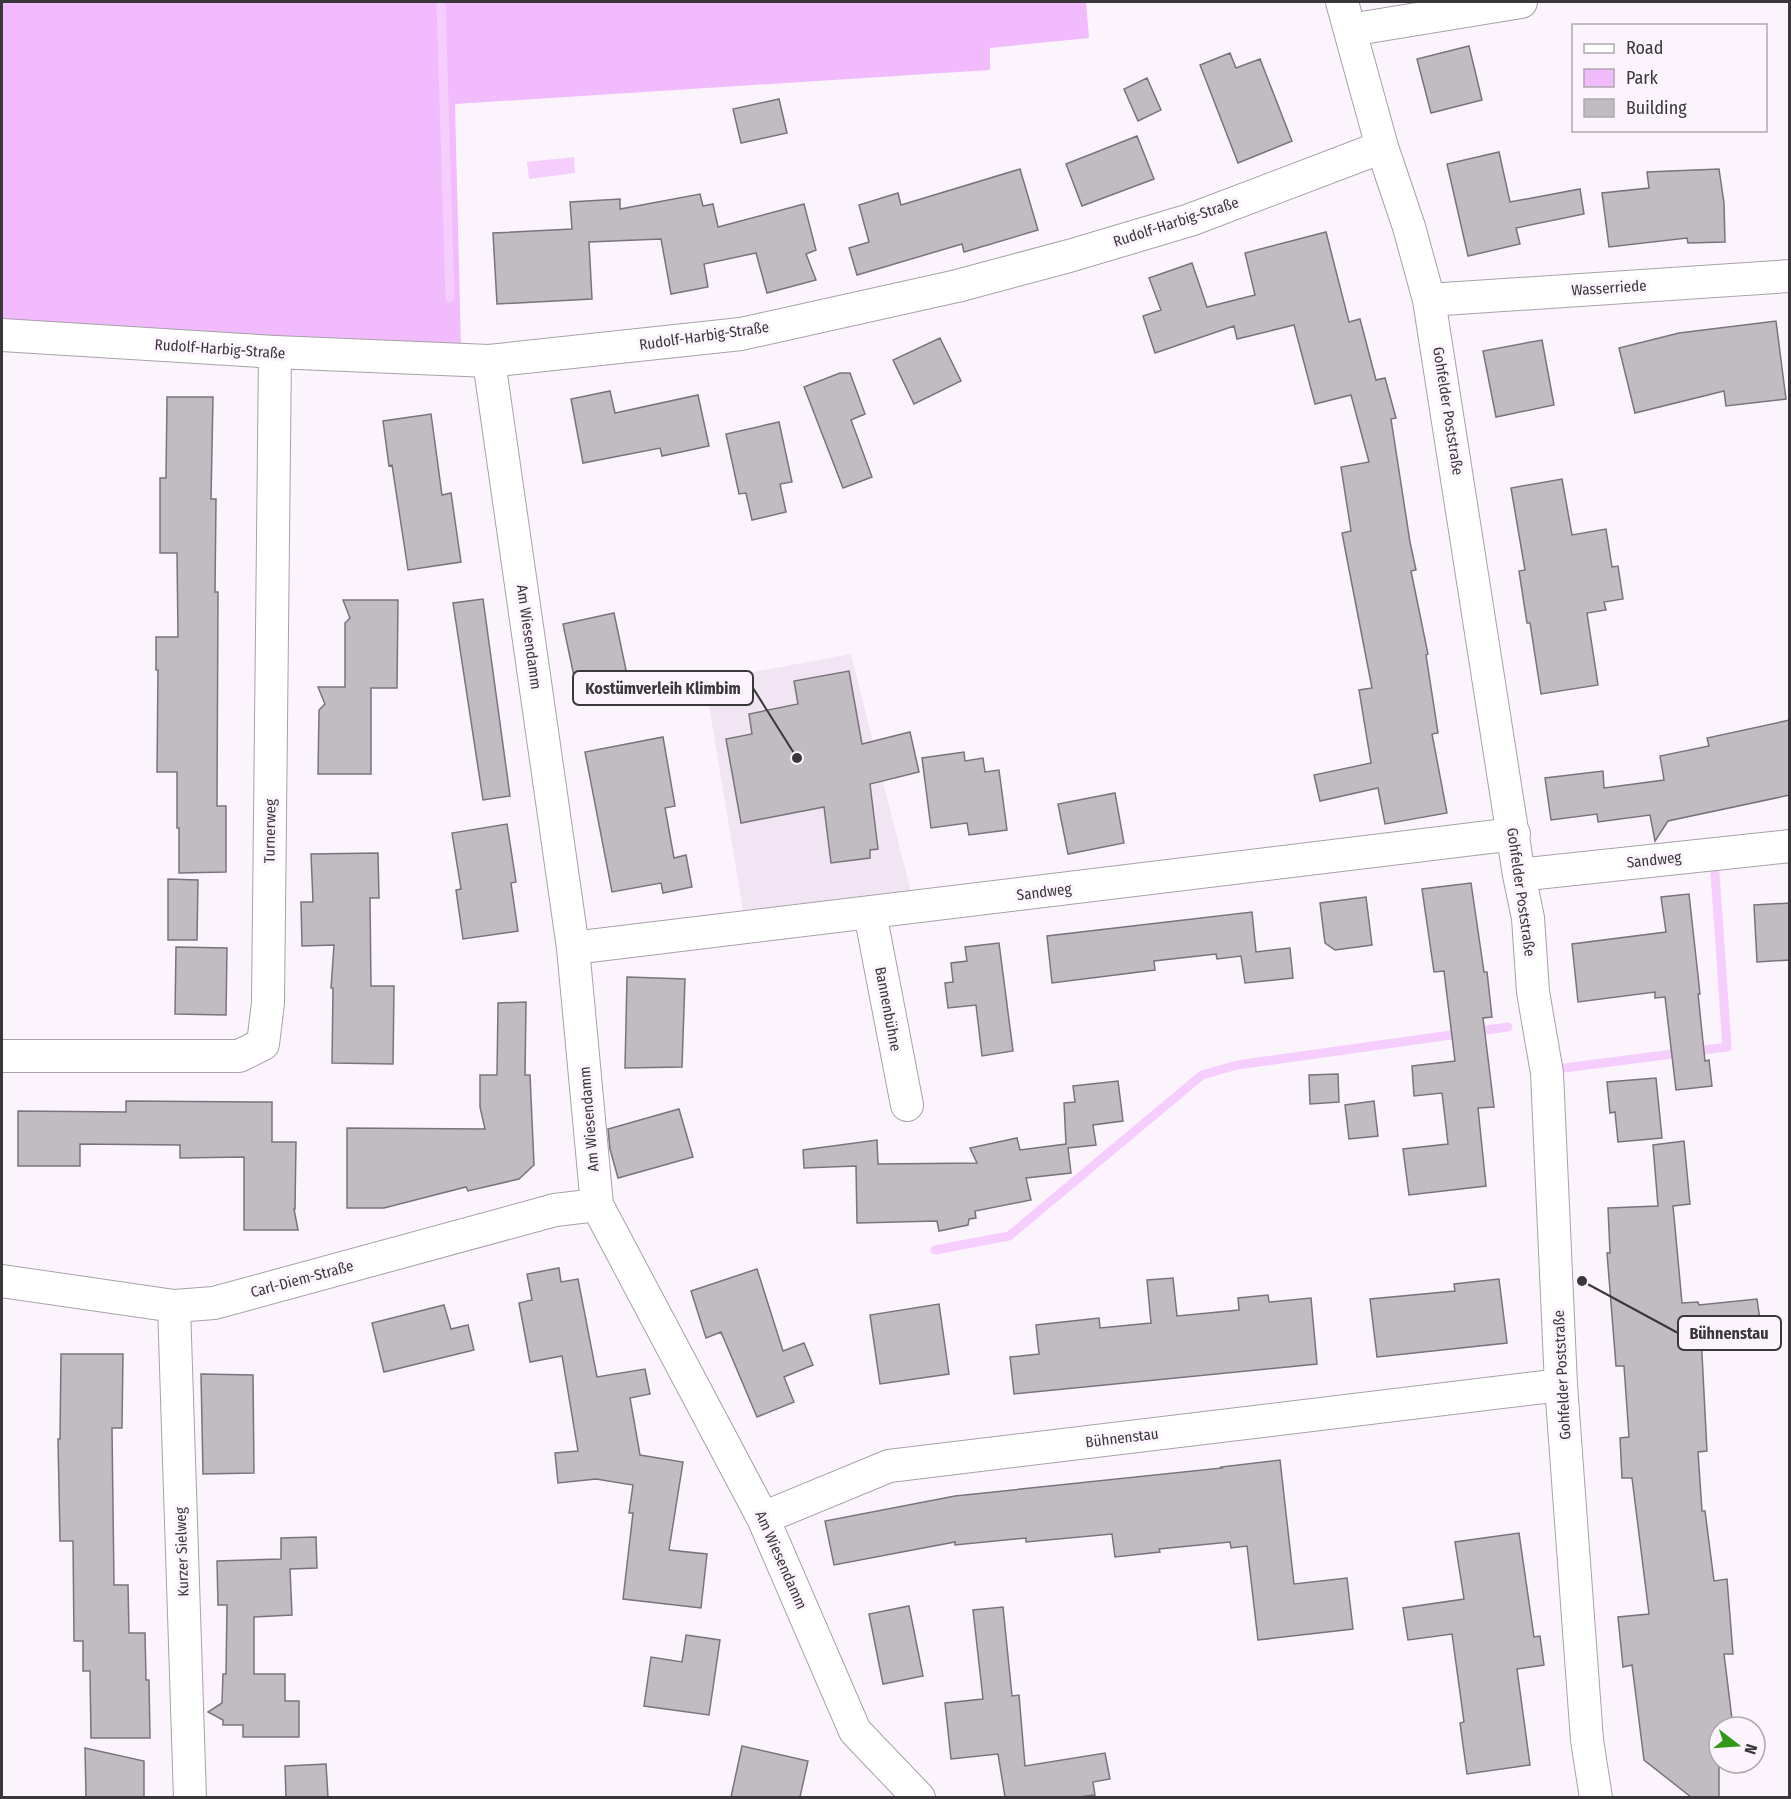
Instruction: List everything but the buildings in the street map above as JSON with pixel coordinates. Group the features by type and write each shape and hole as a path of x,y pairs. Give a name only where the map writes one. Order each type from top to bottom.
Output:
{"street":[{"path":"1346,16 1521,2"},
{"name":"Gohfelder Poststraße","path":"1346,16 1382,147 1409,227 1429,300 1527,918 1533,992 1547,1073 1561,1385 1587,1740 1596,1797"},
{"name":"Rudolf-Harbig-Straße","path":"2,335 275,352 489,361 741,334 957,286 1069,256 1190,219 1382,147"},
{"name":"Wasserriede","path":"1429,300 1790,276"},
{"name":"Turnerweg","path":"2,1056 239,1056 263,1044 268,1003 275,352"},
{"name":"Am Wiesendamm","path":"489,361 573,948 597,1205 763,1518 855,1731 920,1797"},
{"name":"Sandweg","path":"573,948 1514,834"},
{"name":"Sandweg","path":"1519,875 1790,846"},
{"name":"Bannenbühne","path":"870,913 907,1105"},
{"name":"Carl-Diem-Straße","path":"2,1281 174,1306 214,1303 555,1210 597,1205"},
{"name":"Kurzer Sielweg","path":"174,1306 190,1797"},
{"name":"Bühnenstau","path":"763,1518 889,1466 1561,1385"}],"shaded area":[{"path":"574,157 575,173 529,179 527,162"},
{"path":"851,654 913,900 745,922 705,681"}],"green space":[{"path":"2,2 1086,2 1089,38 990,48 990,70 455,104 461,349 2,339"}],"waterway":[{"path":"441,2 450,298"},
{"path":"1556,1069 1727,1047 1715,873"},
{"path":"935,1250 1009,1236 1202,1075 1237,1065 1508,1027"}],"place":[{"name":"Kostümverleih Klimbim","path":"797,758"},
{"name":"Bühnenstau","path":"1582,1281"}]}
